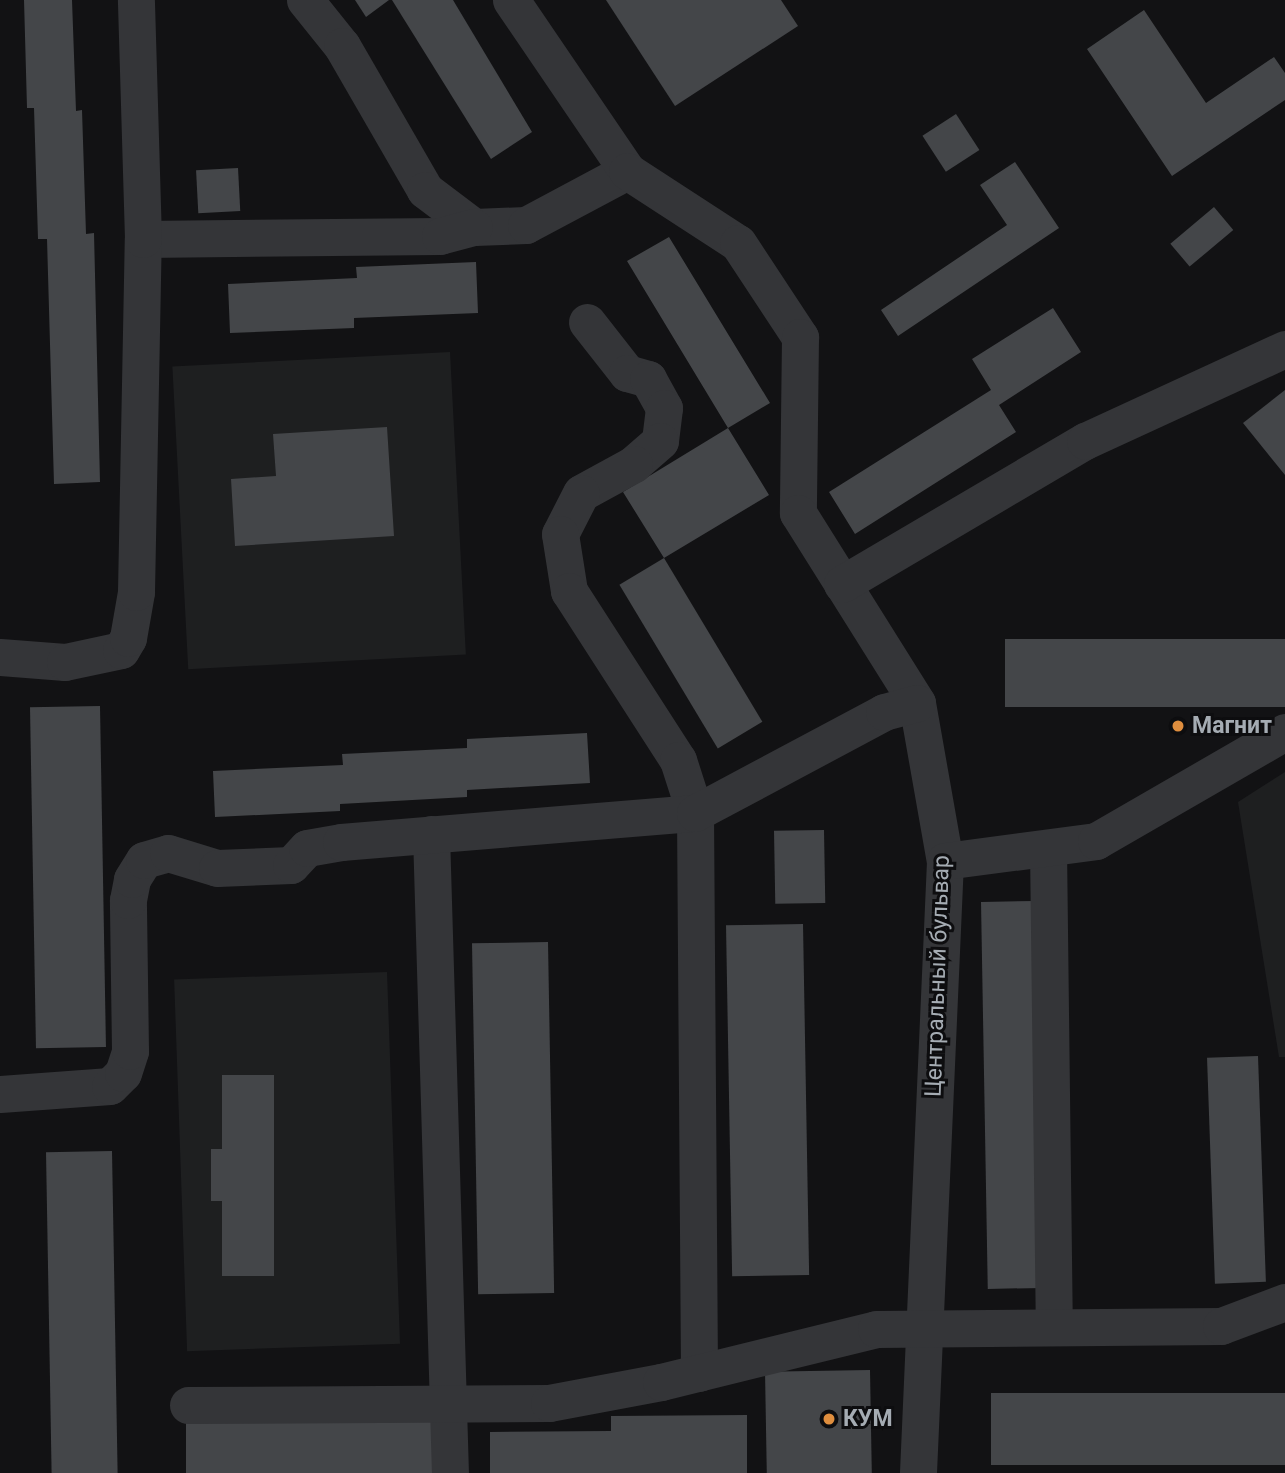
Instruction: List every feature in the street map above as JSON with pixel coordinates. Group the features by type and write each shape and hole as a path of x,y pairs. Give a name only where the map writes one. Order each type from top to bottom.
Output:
{"lane":[{"path":"0,657 65,662 121,650 128,638 136,592 143,239 136,0"},
{"path":"305,0 342,46 425,190 474,227"},
{"name":"Центральный бульвар","path":"511,0 627,171 738,243 800,337 798,513 917,703 945,862 918,1473"},
{"path":"143,239 440,236 474,227 526,225 627,171"},
{"path":"587,322 627,373 648,379 664,408 660,441 634,464 581,493 560,534 562,562 569,591 678,761 695,813 699,1373"},
{"path":"842,584 1085,441 1285,349"},
{"path":"0,1094 110,1086 123,1073 130,1051 128,900 132,879 144,860 168,853 217,868 291,865 307,848 431,834 695,813 884,712 917,703"},
{"path":"945,862 1096,841 1285,732"},
{"path":"431,834 451,1405 450,1473"},
{"path":"1048,848 1054,1326"},
{"path":"188,1405 549,1403 699,1373 876,1329 925,1326 1221,1326 1285,1302"}],"shaded area":[{"path":"450,352 466,655 188,669 172,367"},
{"path":"1285,772 1285,1057 1279,1057 1238,802"},
{"path":"387,972 400,1344 187,1351 174,979"}],"building":[{"path":"24,0 72,0 76,111 82,110 86,234 94,233 100,482 54,484 47,239 38,239 34,108 27,108"},
{"path":"355,0 389,0 366,17"},
{"path":"392,0 453,0 532,132 491,159"},
{"path":"606,0 781,0 798,26 675,106"},
{"path":"1144,10 1206,103 1274,57 1285,73 1285,100 1172,176 1087,49"},
{"path":"956,114 979,150 946,172 922,136"},
{"path":"1015,162 1059,228 898,336 881,310 1007,225 980,185"},
{"path":"238,168 240,211 198,213 196,170"},
{"path":"1214,207 1233,230 1190,267 1170,244"},
{"path":"669,237 770,403 728,428 627,261"},
{"path":"476,262 478,313 354,318 354,328 230,333 228,284 357,278 356,267"},
{"path":"1053,308 1081,352 999,405 1016,432 855,534 829,492 991,390 972,359"},
{"path":"1285,390 1285,475 1243,423"},
{"path":"387,427 394,536 235,546 231,479 276,476 273,434"},
{"path":"728,428 769,495 664,558 623,492"},
{"path":"664,558 762,722 718,749 619,585"},
{"path":"1005,639 1285,639 1285,707 1005,707"},
{"path":"100,706 106,1047 36,1048 30,707"},
{"path":"587,733 590,783 467,790 467,797 340,804 340,811 215,817 213,771 343,765 342,754 467,748 467,739"},
{"path":"824,830 825,903 775,904 774,831"},
{"path":"1035,901 1042,1288 988,1289 981,902"},
{"path":"803,924 809,1275 732,1276 726,925"},
{"path":"548,942 554,1293 478,1294 472,943"},
{"path":"1258,1056 1266,1282 1215,1284 1207,1058"},
{"path":"222,1075 274,1075 274,1276 222,1276 222,1201 211,1201 211,1149 222,1149"},
{"path":"112,1151 118,1473 52,1473 46,1152"},
{"path":"870,1370 872,1473 767,1473 765,1372"},
{"path":"991,1393 1285,1393 1285,1465 991,1465"},
{"path":"747,1415 747,1473 490,1473 490,1432 611,1431 611,1416"},
{"path":"186,1417 440,1417 440,1473 186,1473"}],"place":[{"name":"Магнит","path":"1178,726"},
{"name":"КУМ","path":"829,1419"}]}
